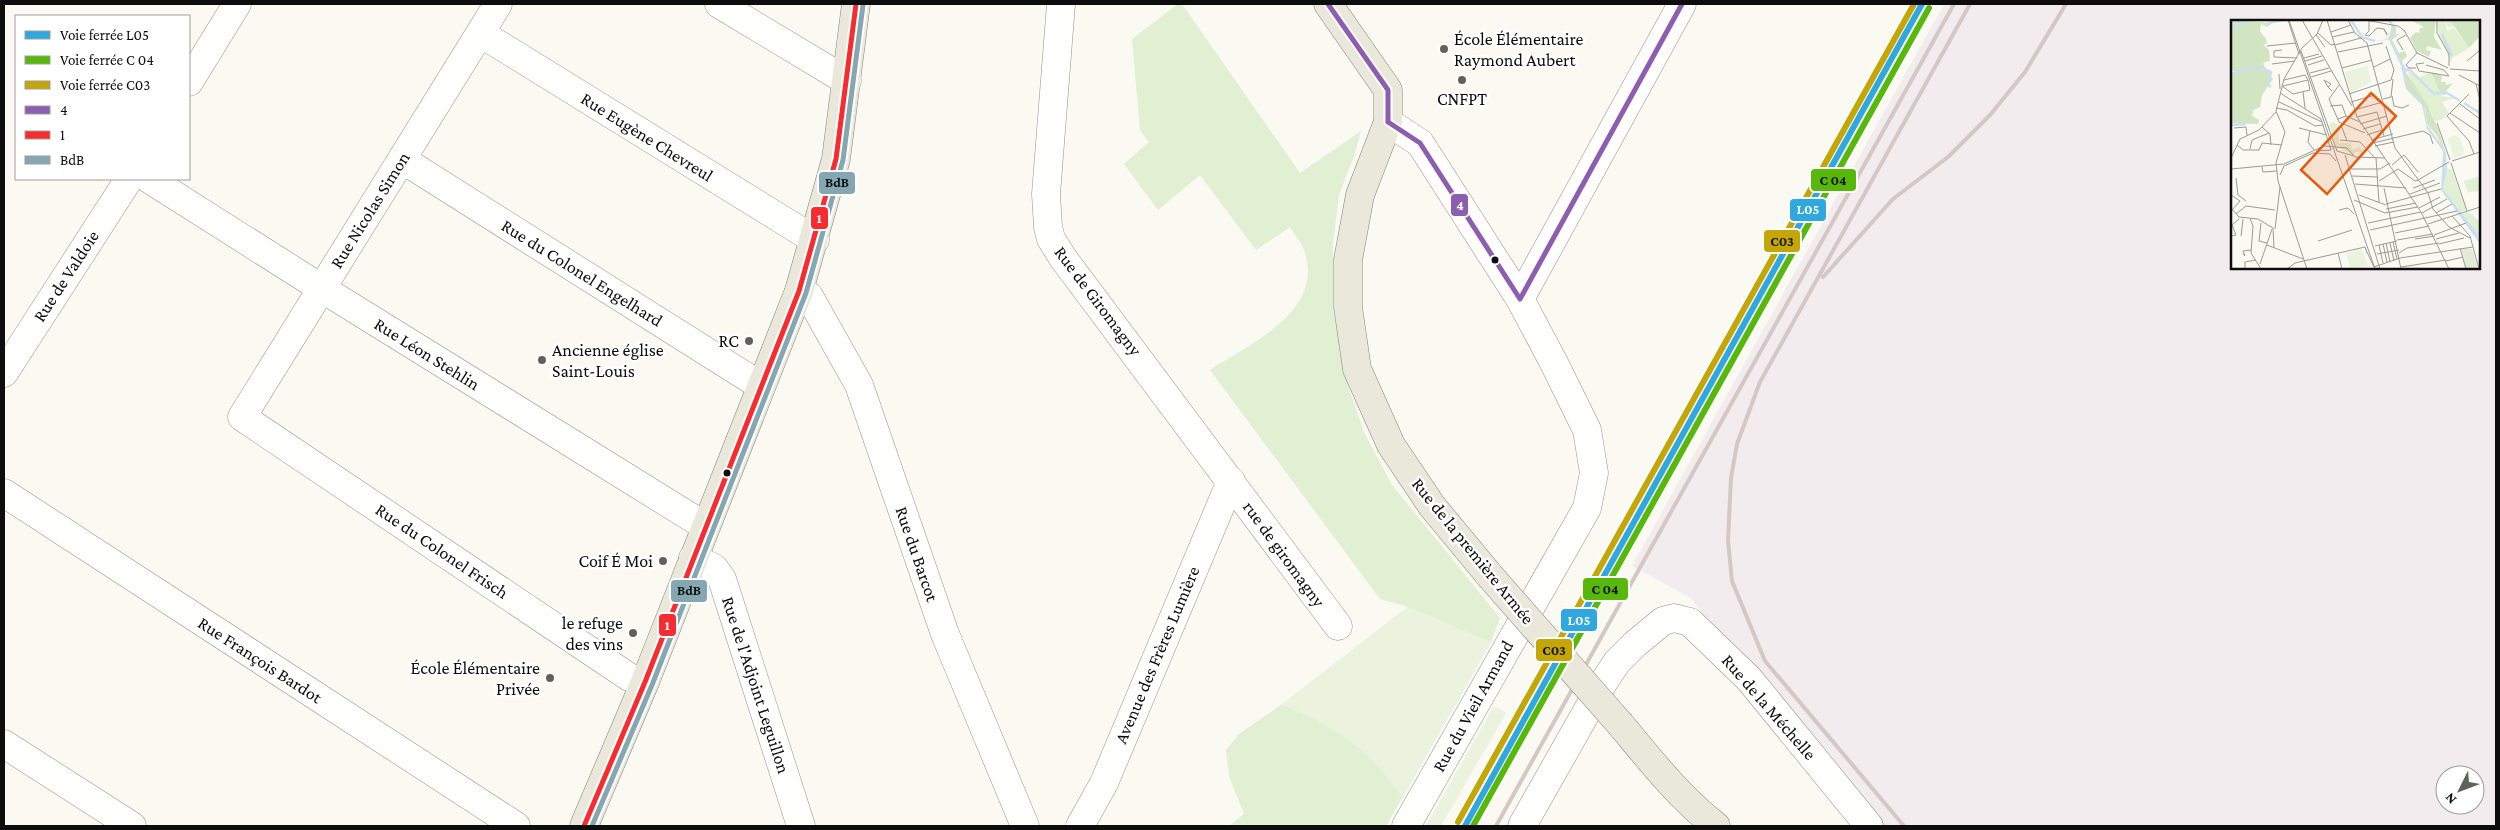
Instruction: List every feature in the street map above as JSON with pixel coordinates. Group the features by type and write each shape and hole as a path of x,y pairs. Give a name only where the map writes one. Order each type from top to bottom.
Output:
{"main road":[{"path":"584,826 645,682 799,291 815,240 836,159 856,4"},
{"name":"Rue de la première Armée","path":"1328,4 1388,90 1388,122 1360,195 1348,260 1348,307 1357,369 1391,445 1432,506 1490,576 1621,725 1664,777 1699,813 1716,826"}],"street":[{"path":"190,80 237,4"},
{"name":"Rue Nicolas Simon","path":"242,417 498,4"},
{"path":"719,4 847,81"},
{"name":"Rue de Giromagny","path":"1061,4 1046,194 1048,227 1052,239 1063,258 1231,482"},
{"path":"1520,299 1682,4"},
{"name":"Rue Eugène Chevreul","path":"480,34 815,240"},
{"name":"Rue du Vieil Armand","path":"1388,122 1420,143 1520,299 1587,430 1594,473 1587,508 1406,826"},
{"name":"Rue du Colonel Engelhard","path":"403,160 761,386"},
{"name":"Rue de Valdoie","path":"4,373 128,180"},
{"name":"Rue Léon Stehlin","path":"151,180 705,526"},
{"name":"Rue du Barcot","path":"799,291 809,296 859,386 945,634 1025,826"},
{"name":"Rue du Colonel Frisch","path":"242,417 629,677 645,682"},
{"name":"rue de giromagny","path":"1231,482 1338,626"},
{"name":"Avenue des Frères Lumière","path":"1080,826 1104,782 1231,482"},
{"name":"Rue François Bardot","path":"4,493 516,826"},
{"name":"Rue de l'Adjoint Leguillon","path":"693,558 714,568 722,579 800,826"},
{"name":"Rue de la Méchelle","path":"1522,826 1603,683 1617,662 1663,621 1674,618 1690,622 1749,679 1869,826"},
{"path":"4,744 132,826"},
{"path":"1091,826 1104,782"}],"shaded area":[{"path":"1944,4 2496,4 2496,826 1884,826 1766,695 1691,598 1632,566"}],"green space":[{"path":"1178,4 1182,4 1300,173 1361,131 1339,195 1333,244 1333,309 1347,383 1364,432 1392,485 1500,618 1491,642 1386,826 1229,826 1244,814 1229,776 1226,750 1239,734 1281,705 1408,607 1380,599 1210,370 1264,336 1281,323 1295,308 1304,291 1308,272 1304,250 1299,241 1290,227 1256,250 1200,175 1158,210 1124,164 1149,142 1140,130 1132,39"},
{"path":"1409,607 1491,642 1402,797 1379,768 1356,746 1331,729 1293,709 1281,705"},
{"path":"1494,706 1506,713 1441,826 1426,826"}],"railway":[{"path":"1496,826 1954,4"},
{"path":"1904,826 1765,661 1732,581 1728,541 1731,478 1737,444 1760,382 1970,4"},
{"path":"1823,277 1893,199 1948,157 1990,115 2025,72 2066,4"}],"rail line":[{"name":"C03","path":"1458,822 1914,4"},
{"name":"L05","path":"1465,826 1922,4"}],"transit line":[{"name":"1","path":"584,826 645,682 799,291 836,159 856,4"},
{"name":"4","path":"1328,4 1388,90 1388,122"},
{"name":"4","path":"1520,299 1682,4"},
{"name":"BdB","path":"592,826 652,685 806,293 843,160 863,5"},
{"path":"1473,826 1929,8"},
{"name":"4","path":"1388,122 1420,143 1520,299"}],"place":[{"name":"École Élémentaire Raymond Aubert","path":"1444,49"},
{"name":"CNFPT","path":"1462,80"},
{"name":"RC","path":"749,341"},
{"name":"Ancienne église Saint-Louis","path":"542,360"},
{"name":"Coif É Moi","path":"663,561"},
{"name":"le refuge des vins","path":"633,633"},
{"name":"École Élémentaire Privée","path":"550,678"}]}
